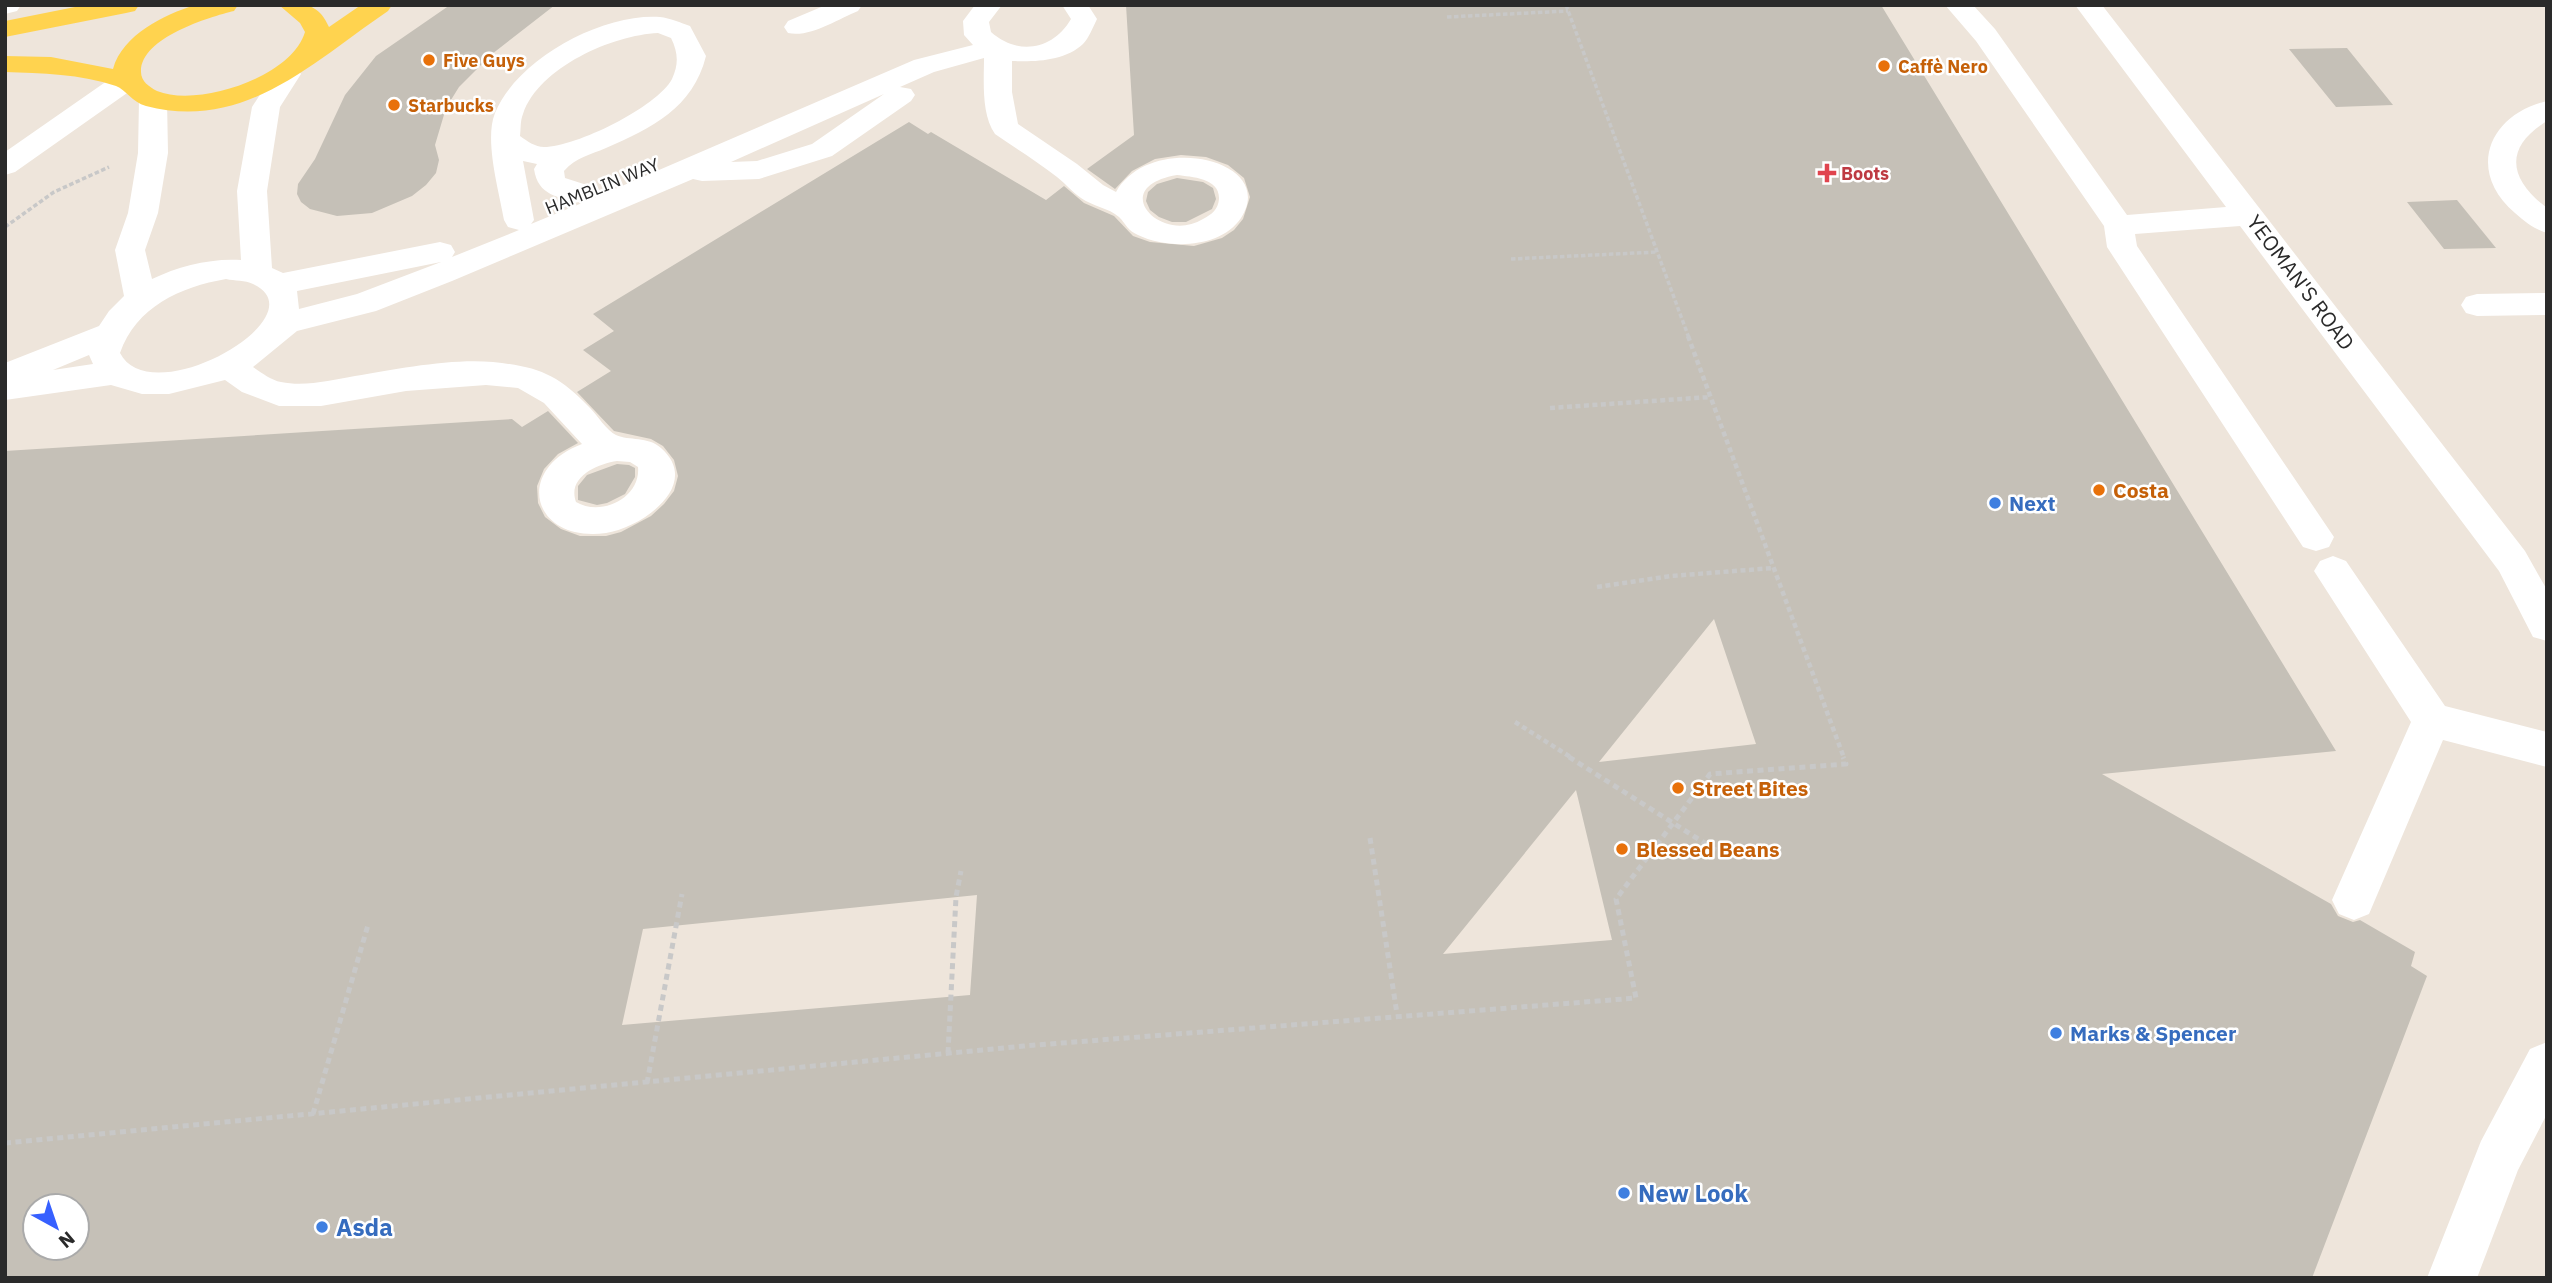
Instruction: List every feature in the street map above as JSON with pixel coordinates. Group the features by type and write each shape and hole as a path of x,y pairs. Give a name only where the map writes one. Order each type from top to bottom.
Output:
{"main road":[{"path":"292,5 308,13 317,23 319,36 313,50"},
{"path":"214,8 177,21 136,50 127,65 127,80 136,91 153,100 177,103 204,102 243,93 287,74 313,50 379,5"},
{"path":"5,29 125,6 214,8"},
{"path":"5,64 51,65 127,80"}],"street":[{"path":"797,27 849,5"},
{"path":"1958,5 1986,35 2119,225 2122,247 2316,537"},
{"name":"YEOMAN'S ROAD","path":"2088,5 2512,561 2547,626"},
{"name":"HAMBLIN WAY","path":"108,335 122,315 141,300 203,272 226,270 268,279 412,260 453,247 919,59 995,50 1013,54 1046,52 1074,39 1081,29 1081,10"},
{"path":"981,16 976,35 995,50 998,92 1005,128 1067,170 1092,192 1129,210 1143,225 1170,234 1204,231 1230,215 1235,205 1236,194 1221,175 1191,166 1067,170"},
{"path":"919,59 981,16"},
{"path":"505,139 532,154 546,156 564,153 617,131 663,106 685,80 692,56 681,32 661,20 632,22 597,33 550,59 523,85 512,103 505,125 505,139 519,220"},
{"path":"998,92 1046,52"},
{"name":"HAMBLIN WAY","path":"276,330 286,323 365,303 429,279 681,173 759,170 822,150 910,89 919,59"},
{"path":"5,388 116,373 136,382 165,384 196,379 252,353 276,330 284,314 284,296 268,279 252,191 267,107 287,74"},
{"path":"5,166 127,80"},
{"path":"141,300 130,250 143,213 153,153 153,100"},
{"path":"2547,109 2529,117 2515,130 2503,144 2498,160 2505,179 2517,198 2547,223"},
{"path":"564,153 549,169 551,183 582,194"},
{"path":"1129,210 1129,193 1134,185 1142,178 1164,168"},
{"path":"2119,225 2250,215"},
{"path":"2477,305 2547,304"},
{"path":"108,335 104,354 116,373"},
{"path":"5,376 108,335"},
{"path":"228,366 254,384 279,394 321,394 406,379 486,373 525,377 556,394 608,449"},
{"name":"YEOMAN'S ROAD","path":"2512,561 2547,588"},
{"path":"2333,571 2432,720 2547,750"},
{"path":"2354,900 2432,720"},
{"path":"2452,1278 2498,1158 2547,1065"}],"path":[{"path":"5,1143 948,1053 1397,1014 1636,998 1616,899 1710,774 1846,764 1567,8 1447,17"},
{"path":"1511,259 1657,252"},
{"path":"1550,408 1710,397"},
{"path":"1597,587 1671,576 1773,568"},
{"path":"1515,722 1725,856"},
{"path":"1370,838 1397,1014"},
{"path":"948,1053 956,897 961,871"},
{"path":"646,1083 682,894"},
{"path":"313,1114 368,925"}],"building":[{"path":"450,5 555,5 492,54 459,87 446,108 435,145 439,160 436,173 426,185 412,196 372,213 337,216 310,209 301,202 297,194 298,184 315,159 345,95 376,56"},
{"path":"1126,5 1881,5 2336,751 2102,774 2331,904 2338,916 2353,922 2360,920 2415,952 2411,966 2427,976 2312,1278 5,1278 5,451 512,419 522,427 548,411 578,443 558,454 544,469 537,486 538,503 545,517 561,529 580,536 606,536 621,532 651,516 674,491 678,476 674,460 663,446 651,439 614,431 577,392 611,371 583,350 614,331 593,314 909,122 928,134 931,132 1046,200 1064,186 1084,203 1114,216 1133,236 1150,242 1194,246 1222,238 1234,230 1243,219 1250,197 1244,178 1228,165 1206,157 1181,155 1155,159 1132,171 1115,189 1087,169 1134,135","holes":["1714,619 1756,744 1599,762","1576,790 1612,940 1443,954","977,895 970,995 622,1025 643,929"]},
{"path":"2347,48 2393,105 2336,107 2289,49"},
{"path":"1177,178 1203,182 1213,188 1216,199 1212,209 1186,222 1172,222 1150,210 1146,201 1148,192 1157,184"},
{"path":"2457,200 2496,248 2444,249 2407,202"},
{"path":"617,464 635,468 635,477 625,494 597,505 578,500 578,486 587,475"}],"place":[{"name":"Five Guys","path":"429,60"},
{"name":"Caffè Nero","path":"1884,66"},
{"name":"Starbucks","path":"394,105"},
{"name":"Boots","path":"1827,173"},
{"name":"Costa","path":"2099,490"},
{"name":"Next","path":"1995,503"},
{"name":"Street Bites","path":"1678,788"},
{"name":"Blessed Beans","path":"1622,849"},
{"name":"Marks & Spencer","path":"2056,1033"},
{"name":"New Look","path":"1624,1193"},
{"name":"Asda","path":"322,1227"}]}
